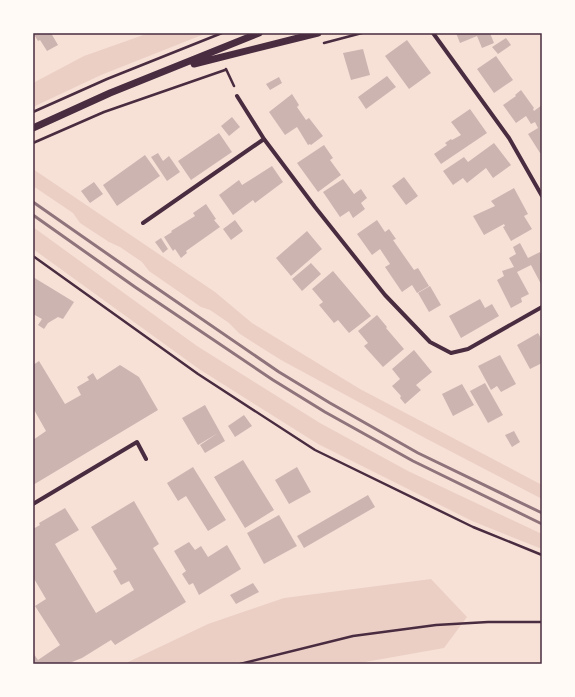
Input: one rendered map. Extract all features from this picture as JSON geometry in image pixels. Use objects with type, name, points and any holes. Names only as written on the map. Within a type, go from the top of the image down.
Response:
[{"type":"street","points":[[33,128],[110,93],[259,33]]},
{"type":"street","points":[[167,71],[318,33]]},
{"type":"street","points":[[433,33],[509,138],[542,196]]},
{"type":"street","points":[[237,96],[264,139],[352,256],[385,295],[430,342],[451,353],[468,349],[542,308]]},
{"type":"street","points":[[143,223],[264,139]]},
{"type":"street","points":[[33,504],[137,442],[146,459]]},
{"type":"path","points":[[317,45],[362,33]]},
{"type":"path","points":[[33,143],[104,112],[227,71]]},
{"type":"path","points":[[33,256],[198,374],[315,450],[473,527],[542,555]]},
{"type":"path","points":[[240,664],[353,636],[436,625],[488,622],[542,622]]},
{"type":"shaded area","points":[[149,33],[207,33],[101,75],[33,107],[33,83],[84,56]]},
{"type":"shaded area","points":[[33,169],[215,292],[252,323],[360,389],[542,485],[542,499],[281,360],[240,334],[229,323],[210,310],[201,307],[149,271],[142,262],[80,223],[73,213],[33,186]]},
{"type":"shaded area","points":[[33,227],[197,346],[320,423],[408,471],[542,534],[542,549],[472,521],[318,444],[199,369],[33,249]]},
{"type":"shaded area","points":[[431,579],[467,617],[444,648],[354,664],[124,664],[208,624],[284,598]]},
{"type":"building","points":[[33,33],[51,33],[58,45],[47,51],[40,40],[38,41]]},
{"type":"building","points":[[456,33],[490,33],[494,43],[482,48],[477,36],[460,43]]},
{"type":"building","points":[[506,38],[511,45],[498,54],[492,47]]},
{"type":"building","points":[[407,40],[431,73],[409,89],[385,56]]},
{"type":"building","points":[[363,49],[370,75],[351,80],[343,53]]},
{"type":"building","points":[[496,56],[513,80],[494,93],[477,69]]},
{"type":"building","points":[[387,76],[396,87],[366,109],[358,97]]},
{"type":"building","points":[[279,77],[282,83],[270,90],[266,84]]},
{"type":"building","points":[[521,90],[534,108],[534,111],[542,105],[542,152],[540,153],[528,134],[538,128],[535,122],[531,124],[526,116],[516,123],[503,105],[516,96],[515,95]]},
{"type":"building","points":[[292,94],[299,105],[297,107],[306,120],[309,118],[323,136],[311,145],[308,145],[297,127],[285,135],[269,112]]},
{"type":"building","points":[[470,109],[487,133],[441,164],[434,154],[447,145],[445,143],[461,135],[451,122]]},
{"type":"building","points":[[232,117],[240,127],[229,136],[221,126]]},
{"type":"building","points":[[219,133],[232,152],[191,180],[178,161]]},
{"type":"building","points":[[494,143],[511,165],[493,178],[486,168],[467,183],[463,178],[453,185],[443,171],[464,157],[468,162]]},
{"type":"building","points":[[324,145],[333,158],[330,160],[341,175],[318,192],[297,163]]},
{"type":"building","points":[[158,153],[163,161],[169,156],[180,172],[167,181],[151,157]]},
{"type":"building","points":[[145,155],[160,176],[117,206],[103,185]]},
{"type":"building","points":[[272,166],[283,182],[255,203],[253,200],[233,215],[219,195],[239,180],[242,185]]},
{"type":"building","points":[[404,177],[418,196],[406,205],[392,186]]},
{"type":"building","points":[[343,179],[354,194],[361,189],[367,198],[361,203],[365,209],[353,218],[349,211],[340,217],[323,192]]},
{"type":"building","points":[[94,182],[103,194],[90,203],[81,191]]},
{"type":"building","points":[[514,188],[528,214],[524,216],[532,229],[511,241],[503,227],[505,226],[504,224],[484,235],[473,216],[495,206],[491,201]]},
{"type":"building","points":[[206,204],[216,219],[214,220],[220,227],[186,251],[187,253],[181,258],[175,249],[173,251],[164,237],[195,216],[193,213]]},
{"type":"building","points":[[235,220],[243,231],[231,240],[223,229]]},
{"type":"building","points":[[377,220],[385,232],[389,229],[396,239],[393,240],[414,270],[418,268],[429,286],[417,293],[412,285],[402,292],[385,267],[390,264],[380,249],[372,255],[357,234]]},
{"type":"building","points":[[307,231],[322,249],[291,276],[276,258]]},
{"type":"building","points":[[161,238],[168,249],[163,253],[155,242]]},
{"type":"building","points":[[520,243],[528,258],[542,252],[542,286],[531,265],[517,272],[529,294],[521,298],[522,302],[511,308],[497,280],[504,276],[502,271],[514,267],[509,258],[516,254],[513,247]]},
{"type":"building","points":[[311,263],[321,274],[302,291],[292,279]]},
{"type":"building","points":[[333,271],[371,316],[349,333],[338,320],[334,323],[319,305],[323,302],[312,289]]},
{"type":"building","points":[[33,277],[74,302],[63,319],[58,317],[48,323],[44,329],[38,325],[42,319],[33,314]]},
{"type":"building","points":[[430,286],[441,305],[429,312],[418,293]]},
{"type":"building","points":[[480,299],[485,308],[492,304],[499,316],[461,338],[449,316]]},
{"type":"building","points":[[377,315],[404,349],[383,367],[364,346],[368,343],[358,331]]},
{"type":"building","points":[[538,333],[542,340],[542,363],[530,369],[517,345]]},
{"type":"building","points":[[414,350],[432,372],[416,385],[421,390],[405,404],[400,398],[401,396],[392,386],[400,379],[392,369]]},
{"type":"building","points":[[500,355],[516,384],[501,392],[497,386],[491,390],[478,366]]},
{"type":"building","points":[[39,361],[65,404],[81,395],[77,387],[89,380],[87,377],[93,373],[97,380],[120,365],[139,377],[158,410],[33,485],[33,440],[46,431],[33,408],[33,365]]},
{"type":"building","points":[[485,383],[503,415],[488,423],[470,391]]},
{"type":"building","points":[[462,384],[474,405],[453,416],[442,394]]},
{"type":"building","points":[[205,405],[225,441],[205,453],[200,445],[218,433],[198,445],[182,418]]},
{"type":"building","points":[[244,415],[252,426],[235,437],[228,426]]},
{"type":"building","points":[[514,431],[520,442],[512,447],[505,435]]},
{"type":"building","points":[[243,460],[274,510],[245,528],[214,477]]},
{"type":"building","points":[[193,467],[226,520],[208,531],[186,496],[178,501],[167,483]]},
{"type":"building","points":[[297,467],[311,492],[289,504],[275,480]]},
{"type":"building","points":[[368,495],[375,507],[304,548],[297,536]]},
{"type":"building","points":[[134,501],[159,544],[153,548],[186,602],[115,645],[111,640],[82,658],[67,664],[33,664],[33,653],[38,660],[60,645],[35,606],[46,599],[33,577],[33,529],[40,525],[39,523],[65,508],[79,530],[55,544],[96,613],[134,590],[129,581],[121,585],[113,571],[117,569],[91,527]]},
{"type":"building","points":[[279,515],[297,546],[264,564],[247,533]]},
{"type":"building","points":[[189,542],[195,550],[201,546],[208,557],[227,545],[241,569],[199,595],[193,583],[189,585],[182,574],[186,571],[174,551]]},
{"type":"building","points":[[253,583],[259,592],[236,604],[230,595]]},
{"type":"railway","points":[[33,202],[279,372],[418,453],[542,513]]},
{"type":"railway","points":[[33,215],[135,287],[273,380],[325,412],[413,461],[542,524]]}]
